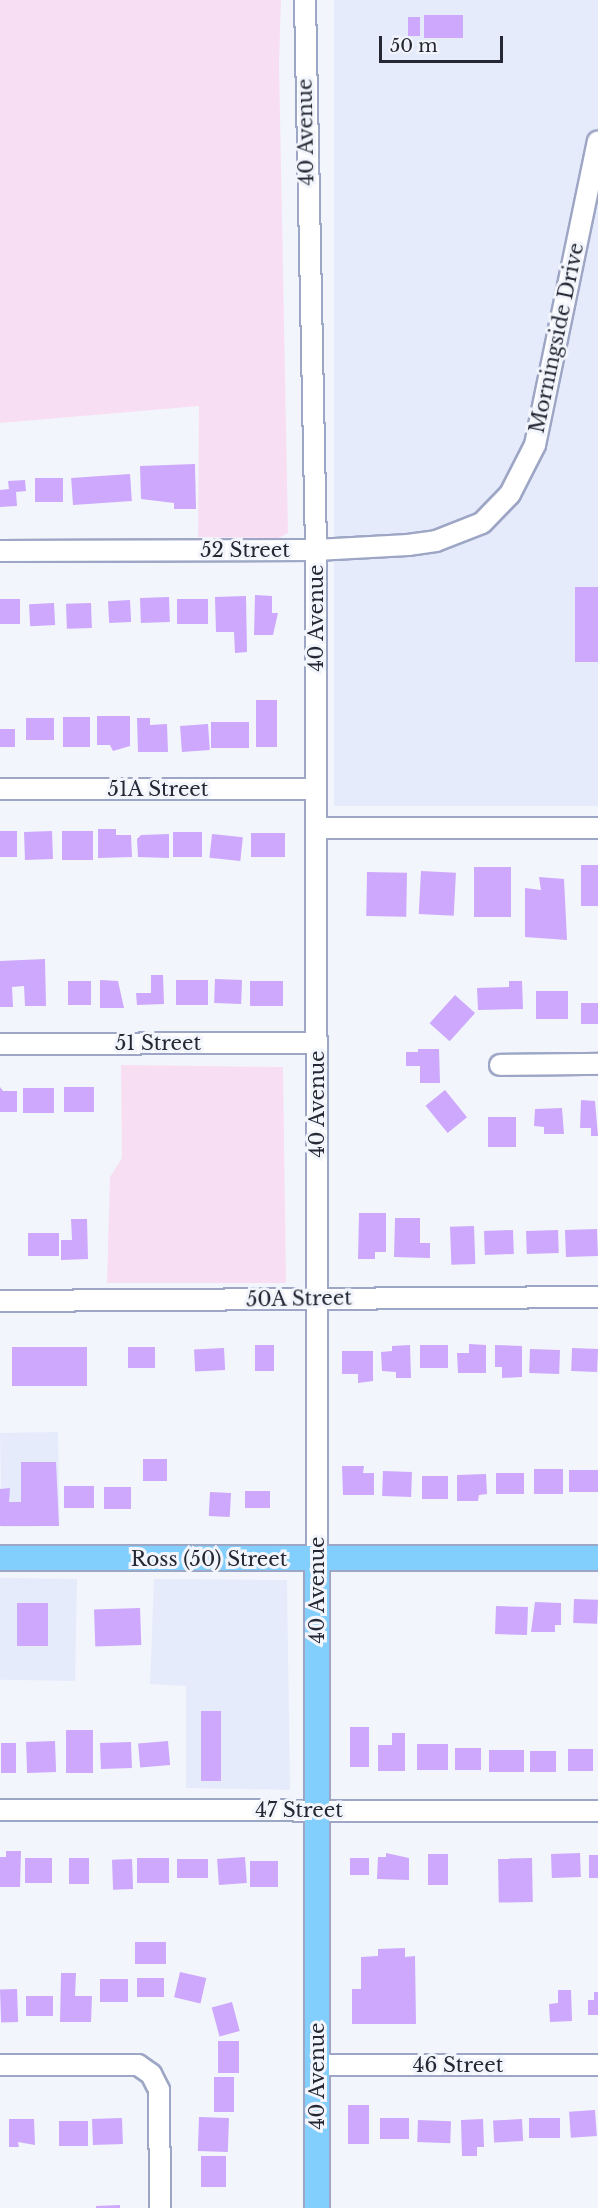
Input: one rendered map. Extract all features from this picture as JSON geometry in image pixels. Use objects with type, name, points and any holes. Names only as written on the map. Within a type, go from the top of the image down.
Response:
[{"type":"main road","name":"Ross (50) Street","points":[[0,1558],[317,1560],[598,1558]]},
{"type":"main road","name":"40 Avenue","points":[[317,1560],[317,2208]]},
{"type":"street","name":"40 Avenue","points":[[305,0],[316,550],[317,1560]]},
{"type":"street","name":"Morningside Drive","points":[[510,494],[527,467],[542,419],[592,194],[598,141]]},
{"type":"street","name":"52 Street","points":[[0,551],[316,550],[436,541],[482,523],[510,494]]},
{"type":"street","name":"51A Street","points":[[0,789],[316,789]]},
{"type":"street","points":[[316,828],[598,828]]},
{"type":"street","name":"51 Street","points":[[0,1044],[316,1043]]},
{"type":"street","points":[[500,1065],[598,1064]]},
{"type":"street","name":"50A Street","points":[[0,1301],[598,1297]]},
{"type":"street","name":"47 Street","points":[[0,1810],[598,1811]]},
{"type":"street","points":[[0,2065],[138,2066],[151,2074],[159,2090],[160,2208]]},
{"type":"street","name":"46 Street","points":[[318,2065],[598,2065]]},
{"type":"shaded area","points":[[0,0],[281,0],[279,63],[288,533],[279,538],[198,537],[199,406],[0,423]]},
{"type":"shaded area","points":[[334,0],[598,0],[598,806],[334,806]]},
{"type":"shaded area","points":[[121,1065],[283,1067],[286,1283],[107,1283],[110,1177],[122,1158]]},
{"type":"shaded area","points":[[58,1432],[60,1526],[2,1527],[0,1433]]},
{"type":"shaded area","points":[[0,1578],[77,1579],[75,1681],[0,1680]]},
{"type":"shaded area","points":[[154,1579],[287,1580],[290,1790],[186,1788],[186,1686],[150,1684]]},
{"type":"building","points":[[424,15],[463,15],[463,38],[424,38]]},
{"type":"building","points":[[408,17],[420,17],[420,36],[408,36]]},
{"type":"building","points":[[195,464],[196,509],[174,509],[174,503],[141,499],[140,466]]},
{"type":"building","points":[[130,474],[132,501],[73,505],[71,478]]},
{"type":"building","points":[[35,478],[63,478],[63,502],[35,502]]},
{"type":"building","points":[[25,480],[26,491],[16,492],[17,506],[0,507],[0,490],[9,489],[8,481]]},
{"type":"building","points":[[575,587],[598,587],[598,662],[575,662]]},
{"type":"building","points":[[255,595],[272,596],[272,613],[278,613],[273,635],[254,635]]},
{"type":"building","points":[[246,596],[247,652],[235,653],[234,632],[216,632],[215,597]]},
{"type":"building","points":[[169,597],[170,622],[141,623],[140,598]]},
{"type":"building","points":[[0,599],[20,599],[20,624],[0,624]]},
{"type":"building","points":[[177,599],[208,599],[208,624],[177,624]]},
{"type":"building","points":[[130,600],[131,622],[109,623],[108,601]]},
{"type":"building","points":[[54,603],[55,625],[30,626],[29,604]]},
{"type":"building","points":[[91,603],[92,628],[67,629],[66,604]]},
{"type":"building","points":[[256,700],[277,700],[277,747],[256,747]]},
{"type":"building","points":[[97,716],[130,716],[130,746],[113,751],[110,745],[97,745]]},
{"type":"building","points":[[63,717],[90,717],[90,747],[63,747]]},
{"type":"building","points":[[26,718],[54,718],[54,740],[26,740]]},
{"type":"building","points":[[137,718],[150,718],[150,725],[167,724],[168,752],[138,752]]},
{"type":"building","points":[[211,722],[249,722],[249,748],[211,748]]},
{"type":"building","points":[[208,724],[210,750],[182,752],[180,726]]},
{"type":"building","points":[[0,729],[15,729],[15,747],[0,747]]},
{"type":"building","points":[[98,829],[116,829],[116,835],[131,835],[132,857],[98,858]]},
{"type":"building","points":[[0,831],[17,831],[17,857],[0,857]]},
{"type":"building","points":[[52,831],[53,859],[25,860],[24,832]]},
{"type":"building","points":[[62,831],[93,831],[93,860],[62,860]]},
{"type":"building","points":[[173,832],[202,832],[202,857],[173,857]]},
{"type":"building","points":[[251,833],[285,833],[285,857],[251,857]]},
{"type":"building","points":[[169,834],[169,858],[138,857],[137,839],[141,835]]},
{"type":"building","points":[[212,834],[243,837],[240,861],[209,858]]},
{"type":"building","points":[[581,865],[598,865],[598,906],[581,906]]},
{"type":"building","points":[[474,867],[511,867],[511,917],[474,917]]},
{"type":"building","points":[[421,871],[456,873],[454,916],[419,914]]},
{"type":"building","points":[[367,872],[407,873],[406,917],[366,916]]},
{"type":"building","points":[[539,877],[564,879],[567,940],[525,937],[525,888],[541,890]]},
{"type":"building","points":[[45,959],[46,1006],[25,1006],[24,986],[12,987],[13,1007],[0,1007],[0,961]]},
{"type":"building","points":[[151,975],[163,975],[164,1004],[137,1005],[136,993],[151,993]]},
{"type":"building","points":[[215,979],[242,980],[241,1004],[214,1003]]},
{"type":"building","points":[[100,980],[118,981],[124,1008],[100,1008]]},
{"type":"building","points":[[176,980],[208,980],[208,1005],[176,1005]]},
{"type":"building","points":[[68,981],[91,981],[91,1005],[68,1005]]},
{"type":"building","points":[[250,981],[283,981],[283,1006],[250,1006]]},
{"type":"building","points":[[509,981],[522,981],[523,1009],[478,1010],[477,988],[509,987]]},
{"type":"building","points":[[536,991],[568,991],[568,1019],[536,1019]]},
{"type":"building","points":[[455,995],[475,1013],[450,1041],[430,1023]]},
{"type":"building","points":[[581,1003],[598,1003],[598,1024],[581,1024]]},
{"type":"building","points":[[418,1049],[439,1049],[440,1083],[420,1083],[420,1066],[406,1066],[406,1052],[418,1052]]},
{"type":"building","points":[[0,1087],[3,1091],[17,1091],[17,1112],[0,1112]]},
{"type":"building","points":[[64,1087],[94,1087],[94,1112],[64,1112]]},
{"type":"building","points":[[23,1088],[54,1088],[54,1113],[23,1113]]},
{"type":"building","points":[[445,1090],[467,1117],[448,1133],[426,1106]]},
{"type":"building","points":[[581,1100],[595,1101],[598,1136],[591,1136],[591,1128],[580,1128]]},
{"type":"building","points":[[562,1108],[564,1134],[544,1134],[544,1127],[534,1126],[535,1109]]},
{"type":"building","points":[[488,1117],[516,1117],[516,1147],[488,1147]]},
{"type":"building","points":[[359,1213],[386,1213],[386,1252],[375,1252],[375,1259],[358,1259]]},
{"type":"building","points":[[395,1218],[420,1218],[420,1243],[430,1243],[430,1258],[394,1257]]},
{"type":"building","points":[[71,1219],[87,1219],[88,1259],[61,1260],[61,1240],[72,1240]]},
{"type":"building","points":[[474,1226],[475,1264],[451,1265],[450,1227]]},
{"type":"building","points":[[597,1229],[598,1256],[566,1257],[565,1230]]},
{"type":"building","points":[[513,1230],[514,1254],[485,1255],[484,1231]]},
{"type":"building","points":[[558,1230],[559,1253],[527,1254],[526,1231]]},
{"type":"building","points":[[28,1233],[59,1233],[59,1256],[28,1256]]},
{"type":"building","points":[[469,1344],[486,1345],[486,1373],[458,1373],[457,1353],[469,1353]]},
{"type":"building","points":[[255,1345],[274,1345],[274,1371],[255,1371]]},
{"type":"building","points":[[410,1345],[411,1378],[396,1378],[396,1372],[382,1371],[381,1352],[392,1351],[392,1346]]},
{"type":"building","points":[[420,1345],[448,1345],[448,1368],[420,1368]]},
{"type":"building","points":[[495,1345],[522,1346],[522,1377],[502,1378],[502,1367],[495,1367]]},
{"type":"building","points":[[12,1347],[87,1347],[87,1386],[12,1386]]},
{"type":"building","points":[[128,1347],[155,1347],[155,1368],[128,1368]]},
{"type":"building","points":[[224,1348],[225,1370],[195,1372],[194,1350]]},
{"type":"building","points":[[572,1348],[598,1349],[597,1372],[571,1371]]},
{"type":"building","points":[[530,1349],[560,1350],[559,1374],[529,1373]]},
{"type":"building","points":[[342,1351],[373,1351],[373,1381],[358,1383],[358,1374],[342,1374]]},
{"type":"building","points":[[143,1459],[167,1459],[167,1481],[143,1481]]},
{"type":"building","points":[[21,1462],[56,1462],[59,1526],[0,1526],[0,1489],[10,1488],[9,1502],[21,1502]]},
{"type":"building","points":[[342,1466],[364,1466],[363,1473],[374,1473],[374,1495],[343,1495]]},
{"type":"building","points":[[534,1469],[563,1469],[563,1494],[534,1494]]},
{"type":"building","points":[[569,1470],[598,1470],[598,1492],[569,1492]]},
{"type":"building","points":[[383,1471],[412,1472],[411,1497],[382,1496]]},
{"type":"building","points":[[496,1473],[524,1473],[524,1494],[496,1494]]},
{"type":"building","points":[[486,1474],[487,1494],[479,1495],[478,1501],[457,1501],[457,1475]]},
{"type":"building","points":[[422,1476],[448,1476],[448,1499],[422,1499]]},
{"type":"building","points":[[64,1486],[94,1486],[94,1508],[64,1508]]},
{"type":"building","points":[[104,1487],[131,1487],[131,1509],[104,1509]]},
{"type":"building","points":[[245,1491],[270,1491],[270,1508],[245,1508]]},
{"type":"building","points":[[210,1492],[231,1493],[230,1517],[209,1516]]},
{"type":"building","points":[[574,1599],[598,1600],[597,1624],[573,1623]]},
{"type":"building","points":[[535,1602],[561,1603],[561,1625],[555,1625],[555,1632],[531,1632]]},
{"type":"building","points":[[17,1603],[48,1603],[48,1646],[17,1646]]},
{"type":"building","points":[[496,1606],[528,1607],[527,1635],[495,1634]]},
{"type":"building","points":[[140,1608],[141,1645],[95,1647],[94,1610]]},
{"type":"building","points":[[201,1711],[221,1711],[221,1781],[201,1781]]},
{"type":"building","points":[[350,1727],[369,1727],[369,1767],[350,1767]]},
{"type":"building","points":[[66,1730],[93,1730],[93,1773],[66,1773]]},
{"type":"building","points":[[392,1733],[405,1733],[405,1771],[378,1771],[378,1745],[392,1745]]},
{"type":"building","points":[[55,1741],[56,1772],[27,1773],[26,1742]]},
{"type":"building","points":[[168,1741],[170,1765],[140,1768],[138,1744]]},
{"type":"building","points":[[131,1742],[132,1768],[101,1769],[100,1743]]},
{"type":"building","points":[[1,1743],[16,1743],[16,1773],[1,1773]]},
{"type":"building","points":[[417,1744],[448,1744],[448,1770],[417,1770]]},
{"type":"building","points":[[455,1748],[481,1748],[481,1770],[455,1770]]},
{"type":"building","points":[[568,1749],[593,1749],[593,1771],[568,1771]]},
{"type":"building","points":[[489,1750],[524,1750],[524,1772],[489,1772]]},
{"type":"building","points":[[530,1751],[556,1751],[556,1772],[530,1772]]},
{"type":"building","points":[[6,1851],[21,1851],[20,1887],[0,1887],[0,1857],[6,1857]]},
{"type":"building","points":[[386,1853],[409,1858],[409,1880],[377,1879],[378,1857],[386,1857]]},
{"type":"building","points":[[580,1853],[581,1877],[552,1878],[551,1854]]},
{"type":"building","points":[[428,1854],[448,1854],[448,1885],[428,1885]]},
{"type":"building","points":[[589,1855],[598,1855],[598,1878],[589,1878]]},
{"type":"building","points":[[245,1857],[247,1883],[219,1885],[217,1859]]},
{"type":"building","points":[[25,1858],[52,1858],[52,1883],[25,1883]]},
{"type":"building","points":[[69,1858],[89,1858],[89,1884],[69,1884]]},
{"type":"building","points":[[137,1858],[169,1858],[169,1883],[137,1883]]},
{"type":"building","points":[[350,1858],[369,1858],[369,1875],[350,1875]]},
{"type":"building","points":[[532,1858],[533,1902],[499,1903],[498,1859]]},
{"type":"building","points":[[132,1859],[133,1889],[113,1890],[112,1860]]},
{"type":"building","points":[[177,1859],[208,1859],[208,1878],[177,1878]]},
{"type":"building","points":[[250,1861],[278,1861],[278,1887],[250,1887]]},
{"type":"building","points":[[135,1942],[166,1942],[166,1964],[135,1964]]},
{"type":"building","points":[[405,1948],[405,1957],[415,1956],[416,2024],[352,2024],[352,1989],[361,1989],[361,1957],[378,1956],[378,1949]]},
{"type":"building","points":[[180,1972],[206,1978],[200,2003],[174,1997]]},
{"type":"building","points":[[61,1973],[76,1973],[75,1996],[92,1996],[91,2022],[60,2022]]},
{"type":"building","points":[[137,1978],[164,1978],[164,1997],[137,1997]]},
{"type":"building","points":[[100,1979],[128,1979],[128,2002],[100,2002]]},
{"type":"building","points":[[17,1989],[18,2022],[1,2023],[0,1990]]},
{"type":"building","points":[[558,1990],[571,1990],[572,2021],[550,2022],[549,2004],[558,2003]]},
{"type":"building","points":[[594,1992],[598,1992],[598,2015],[588,2015],[588,2000],[594,2000]]},
{"type":"building","points":[[26,1996],[53,1996],[53,2016],[26,2016]]},
{"type":"building","points":[[232,2002],[240,2031],[219,2036],[212,2007]]},
{"type":"building","points":[[218,2041],[239,2041],[239,2073],[218,2073]]},
{"type":"building","points":[[214,2077],[234,2077],[234,2112],[214,2112]]},
{"type":"building","points":[[348,2105],[369,2105],[369,2144],[348,2144]]},
{"type":"building","points":[[595,2110],[597,2136],[571,2138],[569,2112]]},
{"type":"building","points":[[199,2117],[229,2118],[228,2152],[198,2151]]},
{"type":"building","points":[[122,2118],[123,2144],[93,2145],[92,2119]]},
{"type":"building","points":[[380,2118],[409,2118],[409,2139],[380,2139]]},
{"type":"building","points":[[529,2118],[560,2118],[560,2138],[529,2138]]},
{"type":"building","points":[[9,2119],[34,2119],[35,2145],[18,2142],[19,2147],[9,2147]]},
{"type":"building","points":[[483,2119],[484,2147],[477,2147],[477,2156],[462,2156],[461,2120]]},
{"type":"building","points":[[522,2119],[523,2141],[494,2142],[493,2121]]},
{"type":"building","points":[[418,2120],[451,2121],[450,2143],[417,2142]]},
{"type":"building","points":[[59,2121],[88,2121],[88,2146],[59,2146]]},
{"type":"building","points":[[201,2156],[226,2156],[226,2187],[201,2187]]},
{"type":"building","points":[[120,2205],[120,2208],[96,2208],[96,2206]]}]
